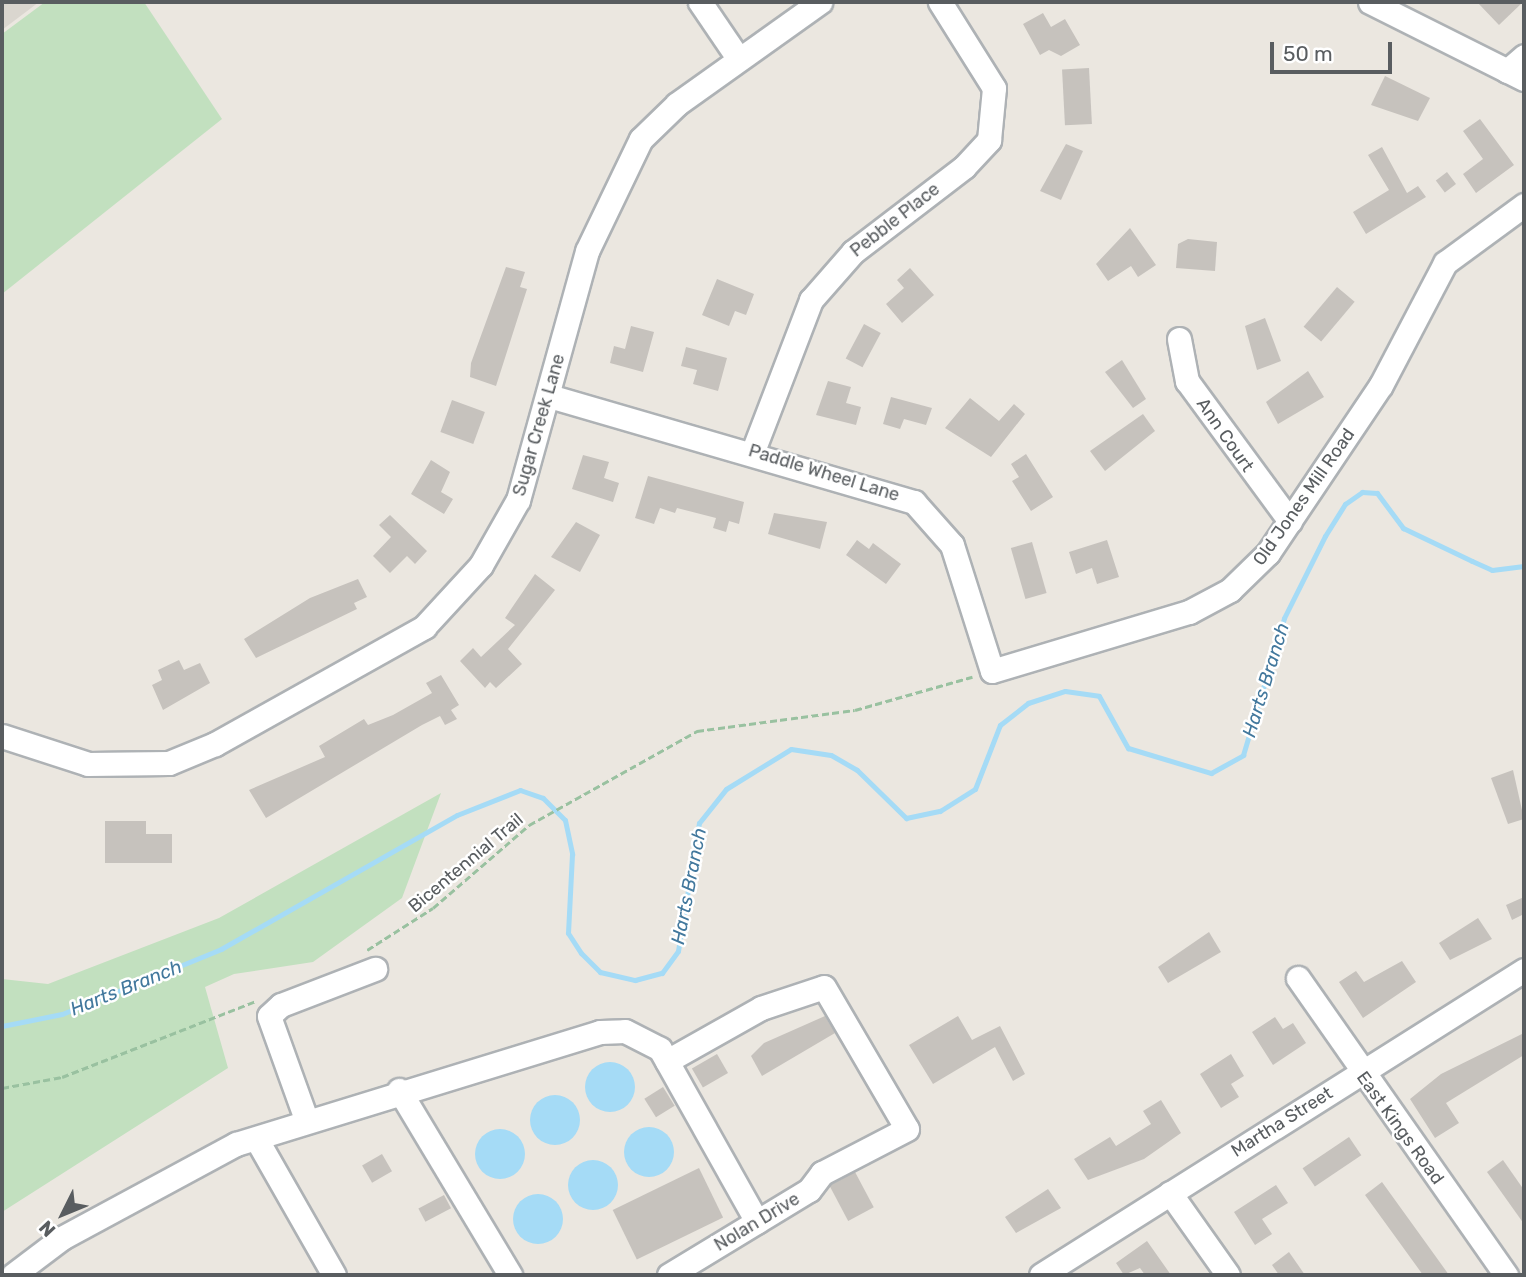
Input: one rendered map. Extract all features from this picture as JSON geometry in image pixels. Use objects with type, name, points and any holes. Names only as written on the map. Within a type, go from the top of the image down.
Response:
[{"type":"street","points":[[700,2],[738,58]]},
{"type":"street","name":"Sugar Creek Lane","points":[[2,736],[88,764],[169,763],[405,641],[463,587],[506,525],[549,396],[587,251],[627,164],[656,121],[738,58],[820,2]]},
{"type":"street","name":"Pebble Place","points":[[753,451],[787,347],[818,289],[853,251],[964,167],[989,140],[994,88],[940,2]]},
{"type":"street","points":[[1370,2],[1409,10],[1519,69]]},
{"type":"street","name":"Old Jones Mill Road","points":[[992,671],[1207,603],[1251,571],[1290,521],[1394,364],[1440,269],[1524,205]]},
{"type":"street","name":"Ann Court","points":[[1179,339],[1187,381],[1290,521]]},
{"type":"street","name":"Paddle Wheel Lane","points":[[549,396],[882,488],[929,513],[962,568],[992,671]]},
{"type":"street","points":[[306,1119],[269,1016],[281,1005],[374,969]]},
{"type":"street","name":"Martha Street","points":[[1041,1275],[1524,970]]},
{"type":"street","name":"East Kings Road","points":[[1298,978],[1360,1073],[1506,1275]]},
{"type":"street","name":"Nolan Drive","points":[[667,1061],[761,1008],[824,987],[907,1129],[822,1173],[809,1190],[669,1275]]},
{"type":"street","points":[[13,1275],[62,1238],[236,1144],[257,1140],[306,1119],[399,1090],[600,1032],[643,1038],[667,1061],[757,1222]]},
{"type":"street","points":[[399,1090],[510,1275]]},
{"type":"street","points":[[257,1140],[334,1275]]},
{"type":"street","points":[[1170,1193],[1228,1275]]},
{"type":"path","name":"Bicentennial Trail","points":[[354,955],[433,908],[529,825],[697,732],[855,710],[992,671]]},
{"type":"path","points":[[2,1088],[62,1077],[269,995]]},
{"type":"shaded area","points":[[2,2],[39,2],[2,30]]},
{"type":"green space","points":[[45,2],[144,2],[222,119],[2,294],[2,34]]},
{"type":"green space","points":[[441,793],[402,898],[313,962],[234,974],[205,987],[228,1068],[2,1212],[2,979],[48,984],[219,918]]},
{"type":"water","points":[[610,1062],[627,1070],[635,1087],[627,1104],[610,1112],[593,1104],[585,1087],[593,1070]]},
{"type":"water","points":[[555,1095],[572,1103],[580,1120],[572,1137],[555,1145],[538,1137],[530,1120],[538,1103]]},
{"type":"water","points":[[649,1127],[666,1135],[674,1152],[666,1169],[649,1177],[632,1169],[624,1152],[632,1135]]},
{"type":"water","points":[[500,1129],[517,1137],[525,1154],[517,1171],[500,1179],[483,1171],[475,1154],[483,1137]]},
{"type":"water","points":[[593,1160],[610,1168],[618,1185],[610,1202],[593,1210],[576,1202],[568,1185],[576,1168]]},
{"type":"water","points":[[538,1194],[555,1202],[563,1219],[555,1236],[538,1244],[521,1236],[513,1219],[521,1202]]},
{"type":"building","points":[[1477,2],[1523,2],[1499,25]]},
{"type":"building","points":[[1043,13],[1051,27],[1065,19],[1080,45],[1061,56],[1049,50],[1040,55],[1023,24]]},
{"type":"building","points":[[1089,68],[1092,124],[1065,125],[1062,69]]},
{"type":"building","points":[[1385,76],[1430,98],[1418,121],[1371,105]]},
{"type":"building","points":[[1480,119],[1514,165],[1476,193],[1463,174],[1483,159],[1463,131]]},
{"type":"building","points":[[1066,144],[1083,151],[1061,200],[1040,191]]},
{"type":"building","points":[[1382,147],[1407,193],[1418,186],[1426,197],[1366,234],[1353,212],[1389,190],[1368,155]]},
{"type":"building","points":[[1447,172],[1456,184],[1445,192],[1436,180]]},
{"type":"building","points":[[1130,228],[1156,265],[1138,277],[1131,266],[1108,281],[1096,264]]},
{"type":"building","points":[[1188,239],[1217,242],[1215,271],[1176,268],[1178,244]]},
{"type":"building","points":[[506,267],[525,272],[520,287],[527,289],[496,386],[470,377],[471,363]]},
{"type":"building","points":[[910,268],[934,295],[902,323],[886,304],[904,288],[897,280]]},
{"type":"building","points":[[717,279],[754,294],[746,315],[735,311],[729,326],[702,315]]},
{"type":"building","points":[[1337,287],[1355,302],[1321,342],[1304,327]]},
{"type":"building","points":[[1265,318],[1281,361],[1257,370],[1245,326]]},
{"type":"building","points":[[864,324],[881,333],[862,367],[846,358]]},
{"type":"building","points":[[631,326],[654,332],[643,372],[610,363],[614,346],[625,349]]},
{"type":"building","points":[[686,347],[727,358],[718,391],[693,384],[697,370],[681,366]]},
{"type":"building","points":[[1122,360],[1146,399],[1133,408],[1105,372]]},
{"type":"building","points":[[1308,371],[1324,397],[1278,424],[1266,402]]},
{"type":"building","points":[[828,381],[851,387],[846,403],[861,407],[856,425],[816,415]]},
{"type":"building","points":[[891,397],[932,408],[926,425],[904,419],[900,429],[883,424]]},
{"type":"building","points":[[970,398],[999,421],[1014,404],[1025,414],[991,457],[945,428]]},
{"type":"building","points":[[452,400],[485,412],[473,444],[440,432]]},
{"type":"building","points":[[1143,414],[1155,431],[1105,471],[1090,451]]},
{"type":"building","points":[[1026,454],[1053,497],[1031,511],[1012,481],[1019,477],[1011,464]]},
{"type":"building","points":[[583,455],[609,462],[604,478],[619,483],[613,502],[572,489]]},
{"type":"building","points":[[431,460],[450,472],[441,492],[453,499],[444,514],[411,494]]},
{"type":"building","points":[[648,476],[744,502],[739,524],[729,521],[726,532],[713,528],[716,518],[677,508],[675,513],[660,508],[654,524],[635,518]]},
{"type":"building","points":[[774,513],[827,522],[820,549],[768,534]]},
{"type":"building","points":[[390,515],[427,551],[415,564],[407,556],[390,573],[373,556],[391,537],[379,525]]},
{"type":"building","points":[[576,522],[600,535],[580,572],[551,557]]},
{"type":"building","points":[[857,540],[869,549],[873,543],[901,564],[886,584],[846,555]]},
{"type":"building","points":[[1107,540],[1119,577],[1097,584],[1092,568],[1076,574],[1069,552]]},
{"type":"building","points":[[1032,542],[1047,593],[1025,599],[1011,548]]},
{"type":"building","points":[[535,574],[555,590],[508,649],[522,664],[496,688],[490,682],[485,688],[460,661],[473,648],[481,657],[515,625],[505,618]]},
{"type":"building","points":[[358,579],[367,597],[354,603],[357,609],[256,658],[244,639],[310,598]]},
{"type":"building","points":[[179,660],[184,670],[200,663],[210,683],[163,710],[152,685],[162,680],[158,670]]},
{"type":"building","points":[[441,675],[459,705],[451,710],[457,719],[445,725],[440,716],[422,725],[266,818],[249,790],[325,757],[319,746],[364,719],[368,725],[393,715],[432,693],[426,683]]},
{"type":"building","points":[[1513,770],[1524,819],[1508,824],[1491,778]]},
{"type":"building","points":[[105,821],[146,821],[146,834],[172,834],[172,863],[105,863]]},
{"type":"building","points":[[1524,897],[1524,914],[1512,920],[1506,905]]},
{"type":"building","points":[[1478,918],[1492,939],[1450,960],[1439,943]]},
{"type":"building","points":[[1209,932],[1221,952],[1168,983],[1158,967]]},
{"type":"building","points":[[1402,961],[1416,982],[1363,1018],[1339,982],[1356,971],[1364,982]]},
{"type":"building","points":[[825,1016],[835,1033],[762,1076],[751,1056],[764,1043]]},
{"type":"building","points":[[958,1016],[972,1040],[1000,1026],[1025,1074],[1013,1081],[995,1047],[933,1084],[909,1045]]},
{"type":"building","points":[[1275,1017],[1283,1029],[1293,1023],[1306,1043],[1273,1065],[1252,1032]]},
{"type":"building","points":[[1524,1033],[1524,1055],[1446,1103],[1459,1123],[1435,1138],[1410,1099],[1441,1074]]},
{"type":"building","points":[[717,1054],[728,1073],[703,1088],[692,1068]]},
{"type":"building","points":[[1231,1054],[1244,1076],[1231,1084],[1239,1097],[1221,1108],[1200,1074]]},
{"type":"building","points":[[663,1087],[675,1106],[656,1117],[644,1099]]},
{"type":"building","points":[[1161,1100],[1181,1133],[1144,1159],[1088,1180],[1074,1159],[1110,1137],[1116,1146],[1151,1124],[1143,1111]]},
{"type":"building","points":[[1349,1137],[1361,1155],[1315,1187],[1303,1168]]},
{"type":"building","points":[[382,1154],[392,1171],[372,1183],[362,1166]]},
{"type":"building","points":[[1503,1160],[1524,1190],[1524,1224],[1487,1172]]},
{"type":"building","points":[[699,1168],[723,1217],[637,1260],[613,1210]]},
{"type":"building","points":[[855,1172],[874,1207],[848,1221],[829,1186]]},
{"type":"building","points":[[1382,1182],[1449,1275],[1423,1275],[1365,1195]]},
{"type":"building","points":[[1276,1185],[1288,1203],[1262,1219],[1272,1234],[1255,1245],[1234,1212]]},
{"type":"building","points":[[1048,1189],[1061,1208],[1016,1233],[1005,1217]]},
{"type":"building","points":[[444,1195],[451,1208],[425,1222],[418,1209]]},
{"type":"building","points":[[1147,1241],[1171,1275],[1145,1275],[1140,1268],[1124,1275],[1116,1263]]},
{"type":"building","points":[[1289,1252],[1305,1275],[1279,1275],[1272,1265]]},
{"type":"waterway","name":"Harts Branch","points":[[2,1026],[62,1014],[221,949],[457,815],[520,790],[543,798],[565,820],[572,854],[568,933],[581,953],[600,972],[635,980],[662,973],[678,951],[699,823],[726,789],[791,749],[831,755],[857,770],[906,818],[940,811],[975,789],[1000,725],[1028,703],[1065,691],[1099,696],[1128,748],[1211,773],[1243,755],[1284,618],[1325,536],[1345,504],[1362,492],[1377,493],[1403,528],[1472,561],[1492,570],[1524,566]]}]
